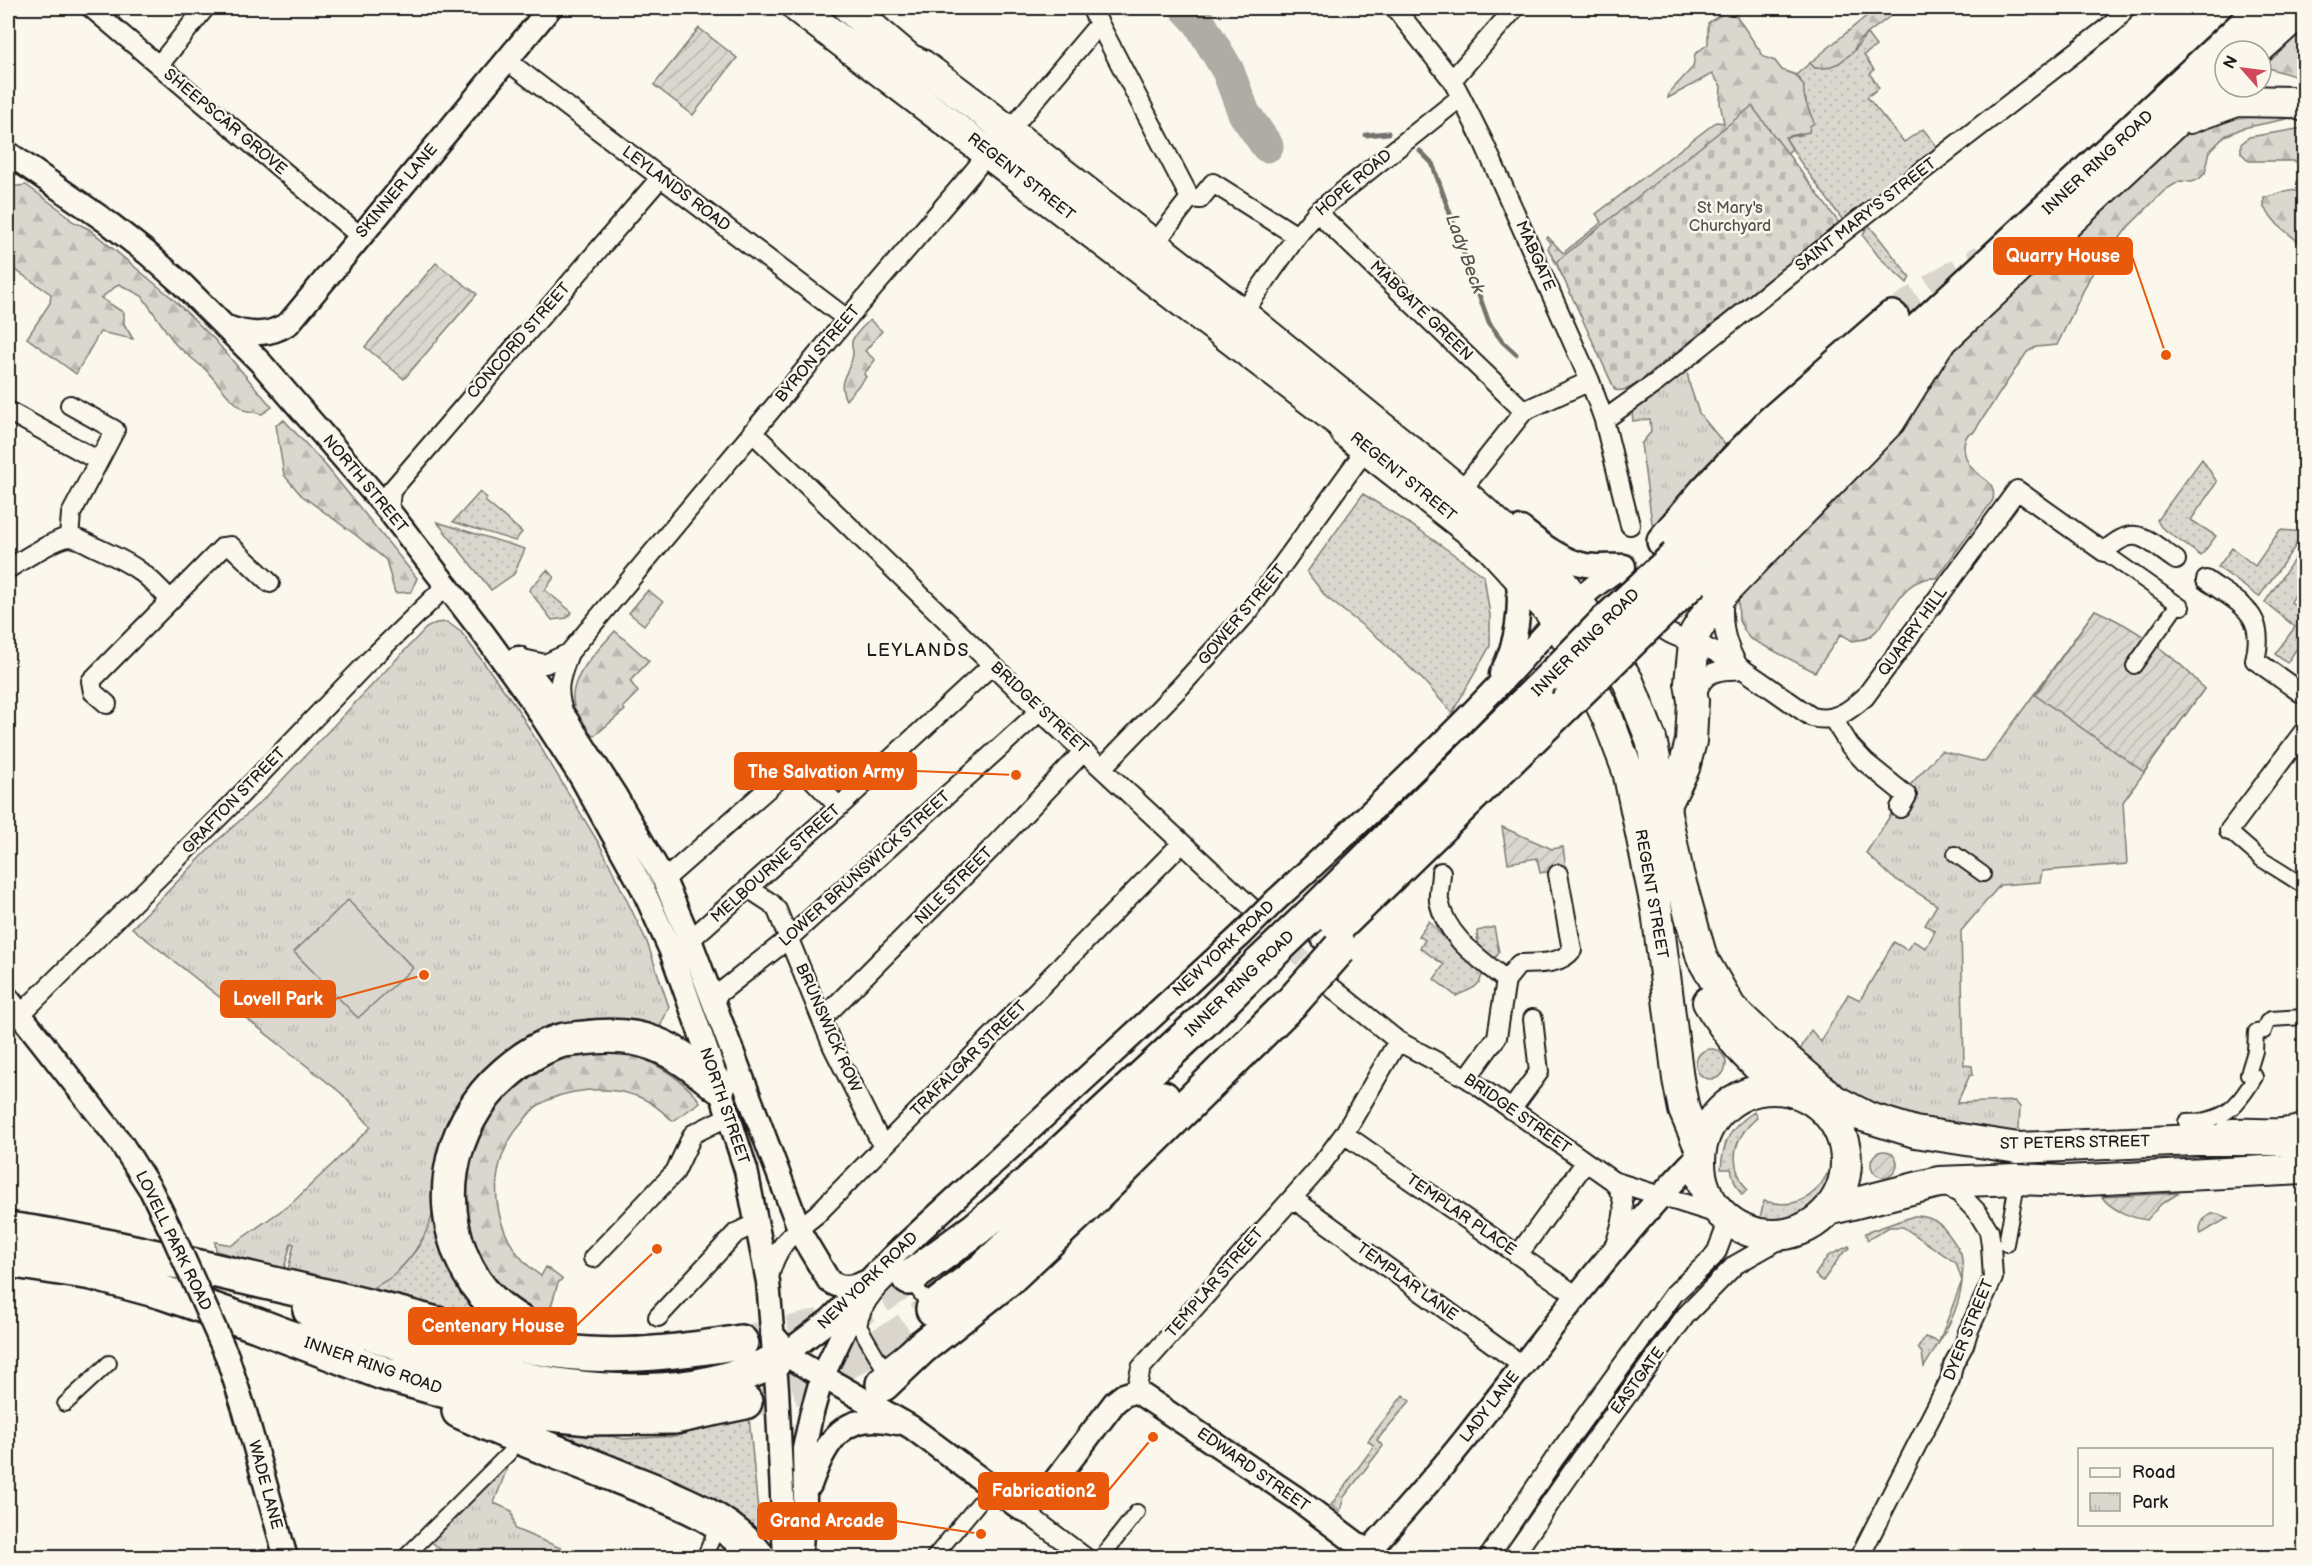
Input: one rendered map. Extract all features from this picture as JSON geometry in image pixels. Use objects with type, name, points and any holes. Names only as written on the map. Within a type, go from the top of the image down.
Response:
[{"type":"highway","name":"REGENT STREET","points":[[849,8],[909,59],[922,64],[1009,131],[1145,256],[1341,423],[1346,432],[1491,547],[1517,575],[1567,611],[1628,681],[1651,739],[1678,873],[1702,958],[1731,1008],[1778,1054],[1834,1100],[1867,1117]]},
{"type":"highway","name":"INNER RING ROAD","points":[[933,1309],[985,1268],[1326,934],[1556,673],[1607,621],[2264,8]]},
{"type":"highway","points":[[2269,39],[2304,8]]},
{"type":"highway","name":"REGENT STREET","points":[[811,13],[984,149],[1145,256],[1242,314],[1468,498],[1559,579],[1583,667],[1626,763],[1657,911],[1682,1100],[1701,1152]]},
{"type":"highway","name":"INNER RING ROAD","points":[[1326,934],[1380,887],[1564,706],[1677,557],[1938,344],[2213,90]]},
{"type":"highway","points":[[2175,123],[2237,101],[2293,102],[2304,106]]},
{"type":"highway","points":[[1677,557],[1705,493],[1773,422],[1892,318]]},
{"type":"highway","points":[[1665,807],[1684,768],[1691,741],[1693,701],[1690,683],[1695,633],[1705,615],[1724,592],[1890,421],[1938,344]]},
{"type":"highway","name":"REGENT STREET","points":[[1678,873],[1678,920],[1698,986],[1738,1047],[1776,1082],[1806,1097]]},
{"type":"highway","name":"INNER RING ROAD","points":[[909,1278],[1006,1204],[1201,1023],[1278,982]]},
{"type":"highway","points":[[869,1389],[1008,1279],[1077,1214],[1278,982]]},
{"type":"highway","points":[[589,1354],[530,1329],[504,1312],[475,1282],[458,1250],[449,1209],[452,1163],[465,1123],[489,1087],[525,1057],[561,1041],[599,1036],[639,1039],[655,1044],[684,1059],[719,1086]]},
{"type":"highway","points":[[1726,1218],[1711,1200],[1703,1180],[1701,1152],[1711,1124],[1723,1109],[1737,1098],[1755,1091],[1775,1089],[1806,1097]]},
{"type":"highway","name":"ST PETERS STREET","points":[[1806,1097],[1915,1132],[1974,1143],[2018,1148],[2195,1140],[2304,1140]]},
{"type":"highway","name":"EASTGATE","points":[[1726,1218],[1748,1230],[1769,1235],[1791,1233],[1814,1223],[1828,1210],[1840,1192],[1846,1171],[1846,1152],[1840,1132],[1830,1115],[1806,1097]]},
{"type":"highway","points":[[1828,1210],[1939,1182],[2067,1180],[2304,1169]]},
{"type":"highway","points":[[8,1229],[68,1238],[238,1276],[375,1308],[496,1340],[589,1354],[655,1354],[741,1342]]},
{"type":"highway","name":"INNER RING ROAD","points":[[8,1260],[92,1273],[162,1292],[383,1373],[484,1402],[541,1413],[589,1418],[674,1417],[745,1402]]},
{"type":"highway","points":[[238,1276],[293,1304],[390,1340],[482,1370],[569,1387],[615,1391],[697,1386],[753,1371],[778,1350]]},
{"type":"highway","points":[[383,1373],[460,1412],[651,1490],[722,1523],[746,1543],[783,1557]]},
{"type":"street","name":"SHEEPSCAR GROVE","points":[[90,8],[360,236]]},
{"type":"street","points":[[159,65],[205,8]]},
{"type":"street","name":"SKINNER LANE","points":[[224,326],[254,335],[279,330],[289,323],[550,8]]},
{"type":"street","points":[[1091,8],[1190,198]]},
{"type":"street","name":"MABGATE","points":[[1395,8],[1452,80],[1488,151],[1590,381],[1604,420],[1630,525]]},
{"type":"street","points":[[1452,80],[1515,8]]},
{"type":"street","name":"SAINT MARY'S STREET","points":[[1604,420],[1657,382],[1846,230],[2116,21],[2124,8]]},
{"type":"street","points":[[1009,131],[1099,24]]},
{"type":"street","points":[[909,59],[917,75],[972,118],[983,131],[984,149]]},
{"type":"street","name":"LEYLANDS ROAD","points":[[506,60],[847,319]]},
{"type":"street","name":"HOPE ROAD","points":[[1242,314],[1297,236],[1317,212],[1461,97]]},
{"type":"street","name":"BYRON STREET","points":[[566,719],[558,696],[560,678],[569,653],[752,432],[981,162],[984,149]]},
{"type":"street","name":"NORTH STREET","points":[[9,157],[110,224],[147,253],[224,326],[317,426],[389,511],[446,586],[566,719],[615,795],[664,880],[713,998],[800,1232],[829,1281],[845,1288],[856,1287],[867,1281]]},
{"type":"street","name":"CONCORD STREET","points":[[389,511],[391,491],[661,177]]},
{"type":"street","points":[[1190,198],[1200,199],[1214,183],[1297,236]]},
{"type":"street","points":[[1145,256],[1190,198]]},
{"type":"street","name":"MABGATE GREEN","points":[[1317,212],[1524,411]]},
{"type":"street","points":[[1590,381],[1524,411],[1468,483],[1466,490],[1468,498],[1500,513],[1542,545],[1571,560],[1587,565],[1649,567],[1677,557]]},
{"type":"street","points":[[69,537],[71,513],[114,430],[70,405]]},
{"type":"street","points":[[8,411],[97,460]]},
{"type":"street","name":"BRIDGE STREET","points":[[752,432],[1038,708],[1251,907]]},
{"type":"street","name":"GOWER STREET","points":[[1102,768],[1249,611],[1366,449]]},
{"type":"street","name":"QUARRY HILL","points":[[1833,719],[1849,711],[1865,697],[2017,490],[2104,552]]},
{"type":"street","points":[[2134,666],[2180,605],[2104,552],[2118,539],[2140,536],[2176,560]]},
{"type":"street","points":[[8,569],[69,537],[88,543],[133,565],[153,581],[170,600]]},
{"type":"street","points":[[108,704],[93,692],[91,681],[224,547],[231,546],[270,583]]},
{"type":"street","points":[[1623,566],[1648,617],[1674,637],[1694,642],[1716,653],[1812,717],[1822,720],[1833,719],[1850,746],[1865,762],[1907,796],[1900,808]]},
{"type":"street","name":"NEW YORK ROAD","points":[[778,1350],[831,1319],[867,1281],[1349,833],[1491,694],[1567,611],[1606,576],[1623,566]]},
{"type":"street","points":[[1491,694],[1509,659],[1515,633],[1520,593],[1517,575]]},
{"type":"street","points":[[2206,580],[2251,614],[2259,634],[2254,660],[2304,695]]},
{"type":"street","name":"GRAFTON STREET","points":[[14,1006],[229,807],[370,660],[446,586]]},
{"type":"street","points":[[1724,592],[1722,621],[1724,635],[1740,669]]},
{"type":"street","name":"BYRON STREET","points":[[509,657],[545,664],[569,653]]},
{"type":"street","name":"NORTH STREET","points":[[509,657],[528,695],[581,777],[642,887],[671,951],[746,1170],[758,1223],[778,1350],[783,1557]]},
{"type":"street","name":"MELBOURNE STREET","points":[[690,940],[839,807],[992,664]]},
{"type":"street","points":[[1693,701],[1700,683],[1709,675],[1719,671],[1740,669]]},
{"type":"street","name":"LOWER BRUNSWICK STREET","points":[[713,998],[788,939],[1038,708]]},
{"type":"street","points":[[2304,731],[2229,831],[2261,859],[2304,886]]},
{"type":"street","name":"NILE STREET","points":[[822,1019],[989,851],[1084,751]]},
{"type":"street","points":[[642,887],[650,877],[664,880],[797,763],[839,807]]},
{"type":"street","name":"TRAFALGAR STREET","points":[[768,1282],[777,1252],[786,1238],[800,1232],[882,1145],[1182,843]]},
{"type":"street","points":[[1955,854],[1983,874]]},
{"type":"street","points":[[1441,872],[1439,900],[1446,920],[1460,942],[1506,980]]},
{"type":"street","points":[[1467,1078],[1497,1037],[1506,980],[1519,964],[1547,963],[1567,957],[1572,950],[1558,874]]},
{"type":"street","name":"BRUNSWICK ROW","points":[[748,888],[771,903],[777,910],[822,1019],[882,1145]]},
{"type":"street","name":"BRIDGE STREET","points":[[1325,982],[1398,1041],[1467,1078],[1613,1181],[1726,1218]]},
{"type":"street","name":"LOVELL PARK ROAD","points":[[14,1006],[122,1143],[151,1190],[227,1356],[245,1412]]},
{"type":"street","points":[[2304,1017],[2271,1019],[2267,1022],[2264,1031],[2256,1032],[2255,1051],[2248,1074],[2255,1077],[2235,1107],[2206,1122],[2186,1122],[2191,1128],[2202,1131],[2237,1125],[2295,1125],[2304,1121]]},
{"type":"street","points":[[1511,1110],[1539,1072],[1533,1019]]},
{"type":"street","name":"TEMPLAR STREET","points":[[1136,1392],[1141,1368],[1318,1169],[1344,1134],[1398,1041]]},
{"type":"street","points":[[593,1258],[675,1172],[693,1134],[729,1116]]},
{"type":"street","name":"TEMPLAR PLACE","points":[[1344,1134],[1577,1296]]},
{"type":"street","name":"LADY LANE","points":[[1366,1555],[1467,1437],[1577,1296],[1701,1152]]},
{"type":"street","points":[[1518,1255],[1585,1163]]},
{"type":"street","name":"LADY LANE","points":[[1612,1254],[1625,1203],[1622,1192],[1613,1181]]},
{"type":"street","name":"DYER STREET","points":[[1866,1555],[1926,1424],[1950,1380],[1953,1365],[1993,1278],[1989,1231],[1978,1213],[1959,1194],[1939,1182]]},
{"type":"street","points":[[2006,1244],[2016,1189]]},
{"type":"street","name":"TEMPLAR LANE","points":[[1292,1198],[1522,1365]]},
{"type":"street","name":"EASTGATE","points":[[1488,1557],[1553,1461],[1667,1302],[1685,1282],[1713,1258],[1726,1218]]},
{"type":"street","points":[[658,1317],[736,1233],[758,1223]]},
{"type":"street","name":"EASTGATE","points":[[1512,1557],[1686,1315],[1735,1265],[1791,1233]]},
{"type":"street","points":[[901,1268],[933,1309],[942,1321],[882,1367],[859,1326],[860,1317],[885,1282],[901,1268]]},
{"type":"street","points":[[805,1501],[804,1449],[822,1377],[867,1281]]},
{"type":"street","points":[[778,1350],[822,1377],[869,1389],[911,1427],[1086,1557]]},
{"type":"street","points":[[64,1404],[109,1363]]},
{"type":"street","points":[[869,1389],[911,1427]]},
{"type":"street","points":[[1021,1509],[1041,1499],[1115,1402],[1124,1395],[1136,1392]]},
{"type":"street","name":"EDWARD STREET","points":[[1136,1392],[1296,1498],[1366,1555]]},
{"type":"street","name":"WADE LANE","points":[[245,1412],[286,1557]]},
{"type":"street","points":[[783,1557],[826,1446],[843,1430],[866,1420],[878,1419],[911,1427]]},
{"type":"street","points":[[404,1557],[508,1453]]},
{"type":"street","points":[[933,1557],[992,1487]]},
{"type":"street","points":[[1101,1557],[1137,1512]]},
{"type":"street","points":[[704,1557],[713,1537]]},
{"type":"green space","points":[[1731,8],[1764,57],[1775,61],[1782,70],[1796,75],[1804,86],[1805,100],[1814,123],[1810,126],[1809,132],[1785,137],[1792,149],[1583,316],[1548,248],[1551,244],[1546,238],[1548,237],[1563,253],[1602,222],[1596,214],[1716,122],[1724,123],[1720,103],[1721,86],[1712,74],[1668,98],[1669,93],[1693,67],[1695,54],[1708,44],[1708,23]]},
{"type":"green space","points":[[1876,8],[1892,8],[1893,14],[1858,41],[1853,52],[1839,63],[1826,68],[1815,68],[1810,63]]},
{"type":"green space","points":[[2304,19],[2304,79],[2273,69],[2273,51]]},
{"type":"green space","points":[[699,28],[737,58],[693,115],[654,85]]},
{"type":"green space","points":[[1867,34],[1876,46],[1864,55],[1874,70],[1870,74],[1879,88],[1867,97],[1904,142],[1923,129],[1940,150],[1844,222],[1785,137],[1801,135],[1806,100],[1800,78],[1796,75],[1810,63],[1815,68],[1820,68],[1844,59],[1854,51]]},
{"type":"green space","name":"St Mary's Churchyard","points":[[1752,106],[1840,224],[1639,382],[1625,390],[1615,390],[1556,262]]},
{"type":"green space","points":[[2218,111],[2296,117],[2243,128],[2225,136],[2210,151],[2205,173],[2199,179],[2192,182],[2180,181],[2165,190],[2129,226],[2090,277],[2057,345],[2036,347],[2027,352],[1973,433],[1968,434],[1964,444],[1965,455],[1973,469],[1992,486],[1993,500],[1937,578],[1923,579],[1912,585],[1896,602],[1876,631],[1867,638],[1852,641],[1841,634],[1815,672],[1749,638],[1739,621],[1738,593],[1924,378],[2170,130]]},
{"type":"green space","points":[[2304,128],[2304,164],[2293,161],[2249,161],[2241,153],[2241,144],[2249,137]]},
{"type":"green space","points":[[26,185],[72,221],[89,229],[171,297],[214,339],[272,407],[262,414],[244,410],[229,397],[206,370],[176,345],[142,296],[119,284],[101,298],[124,313],[124,324],[133,339],[100,332],[76,374],[27,338],[50,303],[51,294],[8,265],[8,191],[10,187]]},
{"type":"green space","points":[[2289,190],[2304,192],[2304,236],[2300,243],[2278,225],[2264,208],[2264,198]]},
{"type":"green space","points":[[1868,224],[1910,277],[1907,283],[1879,257],[1863,236]]},
{"type":"green space","points":[[436,263],[477,294],[404,379],[365,347]]},
{"type":"green space","points":[[870,320],[882,331],[865,351],[875,360],[864,374],[866,377],[846,400],[842,386],[852,360],[852,341]]},
{"type":"green space","points":[[1686,367],[1699,413],[1727,447],[1653,530],[1641,444],[1651,432],[1650,419],[1633,421],[1632,412]]},
{"type":"green space","points":[[284,420],[326,466],[417,578],[411,592],[395,593],[386,560],[301,495],[284,475],[276,425]]},
{"type":"green space","points":[[2202,459],[2217,482],[2191,520],[2216,536],[2201,556],[2161,527],[2157,520]]},
{"type":"green space","points":[[480,492],[487,498],[485,501],[522,532],[515,541],[453,522]]},
{"type":"green space","points":[[1363,494],[1421,531],[1484,576],[1490,616],[1490,646],[1452,713],[1423,680],[1381,640],[1326,597],[1307,572]]},
{"type":"green space","points":[[437,522],[525,549],[514,574],[491,590]]},
{"type":"green space","points":[[2280,530],[2304,532],[2304,534],[2259,597],[2218,567],[2232,548],[2255,566]]},
{"type":"green space","points":[[2304,545],[2304,579],[2291,602],[2304,614],[2304,638],[2287,663],[2275,654],[2295,627],[2265,602]]},
{"type":"green space","points":[[547,570],[554,577],[545,590],[572,612],[567,618],[552,620],[529,590]]},
{"type":"green space","points":[[648,590],[663,602],[644,625],[629,613]]},
{"type":"green space","points":[[2095,610],[2204,689],[2123,802],[2127,864],[2042,871],[2040,882],[2000,885],[1961,931],[1964,1065],[1972,1066],[1973,1075],[1970,1075],[1957,1103],[2015,1101],[2020,1107],[2018,1148],[1915,1132],[1792,1065],[1811,1030],[1821,1042],[1848,994],[1860,1000],[1894,942],[1907,950],[1913,941],[1926,948],[1935,931],[1925,925],[1937,905],[1892,877],[1866,853],[1911,784],[1941,751],[1985,762]]},
{"type":"green space","points":[[2095,610],[2124,624],[2154,644],[2182,666],[2204,689],[2144,772],[2035,695]]},
{"type":"green space","points":[[447,622],[461,632],[515,705],[601,847],[647,942],[669,1007],[658,1031],[608,1021],[583,1020],[531,1038],[496,1060],[481,1074],[456,1107],[443,1135],[437,1164],[434,1205],[425,1234],[408,1260],[394,1275],[367,1291],[288,1270],[294,1244],[291,1243],[284,1269],[216,1251],[215,1242],[232,1245],[292,1203],[371,1127],[341,1093],[132,928],[217,841],[266,797],[426,628],[436,623]]},
{"type":"green space","points":[[615,631],[649,661],[630,681],[638,692],[623,707],[625,710],[594,736],[581,721],[574,708],[573,694],[576,681],[583,669]]},
{"type":"green space","points":[[1502,827],[1552,849],[1563,847],[1566,869],[1540,873],[1537,858],[1508,863]]},
{"type":"green space","points":[[348,900],[413,968],[358,1018],[294,952]]},
{"type":"green space","points":[[1429,921],[1457,952],[1482,973],[1476,986],[1456,996],[1434,979],[1444,965],[1420,948],[1425,940],[1419,936]]},
{"type":"green space","points":[[1494,927],[1499,952],[1496,957],[1490,957],[1478,948],[1477,931]]},
{"type":"green space","points":[[593,1046],[623,1047],[650,1055],[648,1061],[677,1078],[700,1102],[673,1121],[648,1102],[627,1093],[600,1090],[573,1092],[548,1100],[535,1108],[509,1141],[501,1161],[497,1182],[497,1204],[502,1225],[511,1244],[524,1262],[541,1276],[546,1267],[562,1279],[558,1283],[546,1323],[559,1326],[558,1330],[529,1322],[506,1309],[496,1300],[479,1277],[463,1239],[458,1214],[461,1164],[480,1118],[495,1097],[514,1078],[541,1061],[561,1053]]},
{"type":"green space","points":[[1711,1049],[1722,1053],[1726,1064],[1722,1075],[1711,1079],[1700,1075],[1696,1064],[1700,1053]]},
{"type":"green space","points":[[1754,1112],[1757,1118],[1742,1134],[1736,1152],[1737,1170],[1747,1190],[1742,1195],[1731,1169],[1721,1169],[1722,1159],[1729,1136]]},
{"type":"green space","points":[[1884,1151],[1893,1155],[1897,1164],[1893,1173],[1884,1177],[1875,1173],[1871,1164],[1875,1155]]},
{"type":"green space","points":[[1827,1174],[1833,1178],[1828,1189],[1814,1206],[1805,1212],[1784,1219],[1760,1218],[1764,1201],[1784,1204],[1801,1200],[1816,1190]]},
{"type":"green space","points":[[2179,1193],[2161,1204],[2147,1220],[2122,1213],[2102,1197]]},
{"type":"green space","points":[[434,1208],[438,1229],[484,1313],[477,1320],[367,1291],[394,1275],[420,1245]]},
{"type":"green space","points":[[2211,1214],[2228,1218],[2201,1234],[2202,1222]]},
{"type":"green space","points":[[1914,1216],[1929,1218],[1945,1230],[1961,1253],[1963,1269],[1962,1284],[1959,1299],[1954,1313],[1941,1340],[1924,1367],[1922,1353],[1918,1348],[1925,1337],[1939,1342],[1962,1281],[1956,1263],[1903,1227],[1889,1227],[1868,1240],[1865,1233]]},
{"type":"green space","points":[[1849,1246],[1850,1248],[1841,1255],[1823,1281],[1815,1275],[1828,1256]]},
{"type":"green space","points":[[1403,1395],[1410,1401],[1377,1440],[1383,1446],[1344,1497],[1340,1512],[1331,1505],[1374,1446],[1368,1441]]},
{"type":"green space","points":[[749,1417],[760,1531],[756,1532],[535,1426],[572,1428],[624,1439],[677,1436]]},
{"type":"green space","points":[[509,1453],[507,1468],[494,1503],[512,1511],[515,1529],[582,1557],[449,1557],[425,1536]]},
{"type":"waterway","name":"Lady Beck","points":[[1186,8],[1199,22],[1228,71],[1244,113],[1267,146]]},
{"type":"waterway","name":"Lady Beck","points":[[1366,135],[1388,133]]},
{"type":"waterway","name":"Lady Beck","points":[[1420,151],[1432,163],[1489,323],[1503,342],[1516,354]]},
{"type":"tunnel","points":[[1892,318],[1936,288],[1984,260]]},
{"type":"tunnel","points":[[1252,908],[1321,978]]},
{"type":"tunnel","points":[[741,1342],[807,1329],[839,1319],[870,1304],[909,1278]]},
{"type":"tunnel","points":[[745,1402],[807,1385],[899,1334],[933,1309]]},
{"type":"place","name":"Quarry House","points":[[2166,355]]},
{"type":"place","name":"The Salvation Army","points":[[1016,775]]},
{"type":"place","name":"Lovell Park","points":[[424,975]]},
{"type":"place","name":"Centenary House","points":[[657,1249]]},
{"type":"place","name":"Fabrication2","points":[[1153,1437]]},
{"type":"place","name":"Grand Arcade","points":[[981,1534]]},
{"type":"district","name":"LEYLANDS","points":[[918,650]]}]
